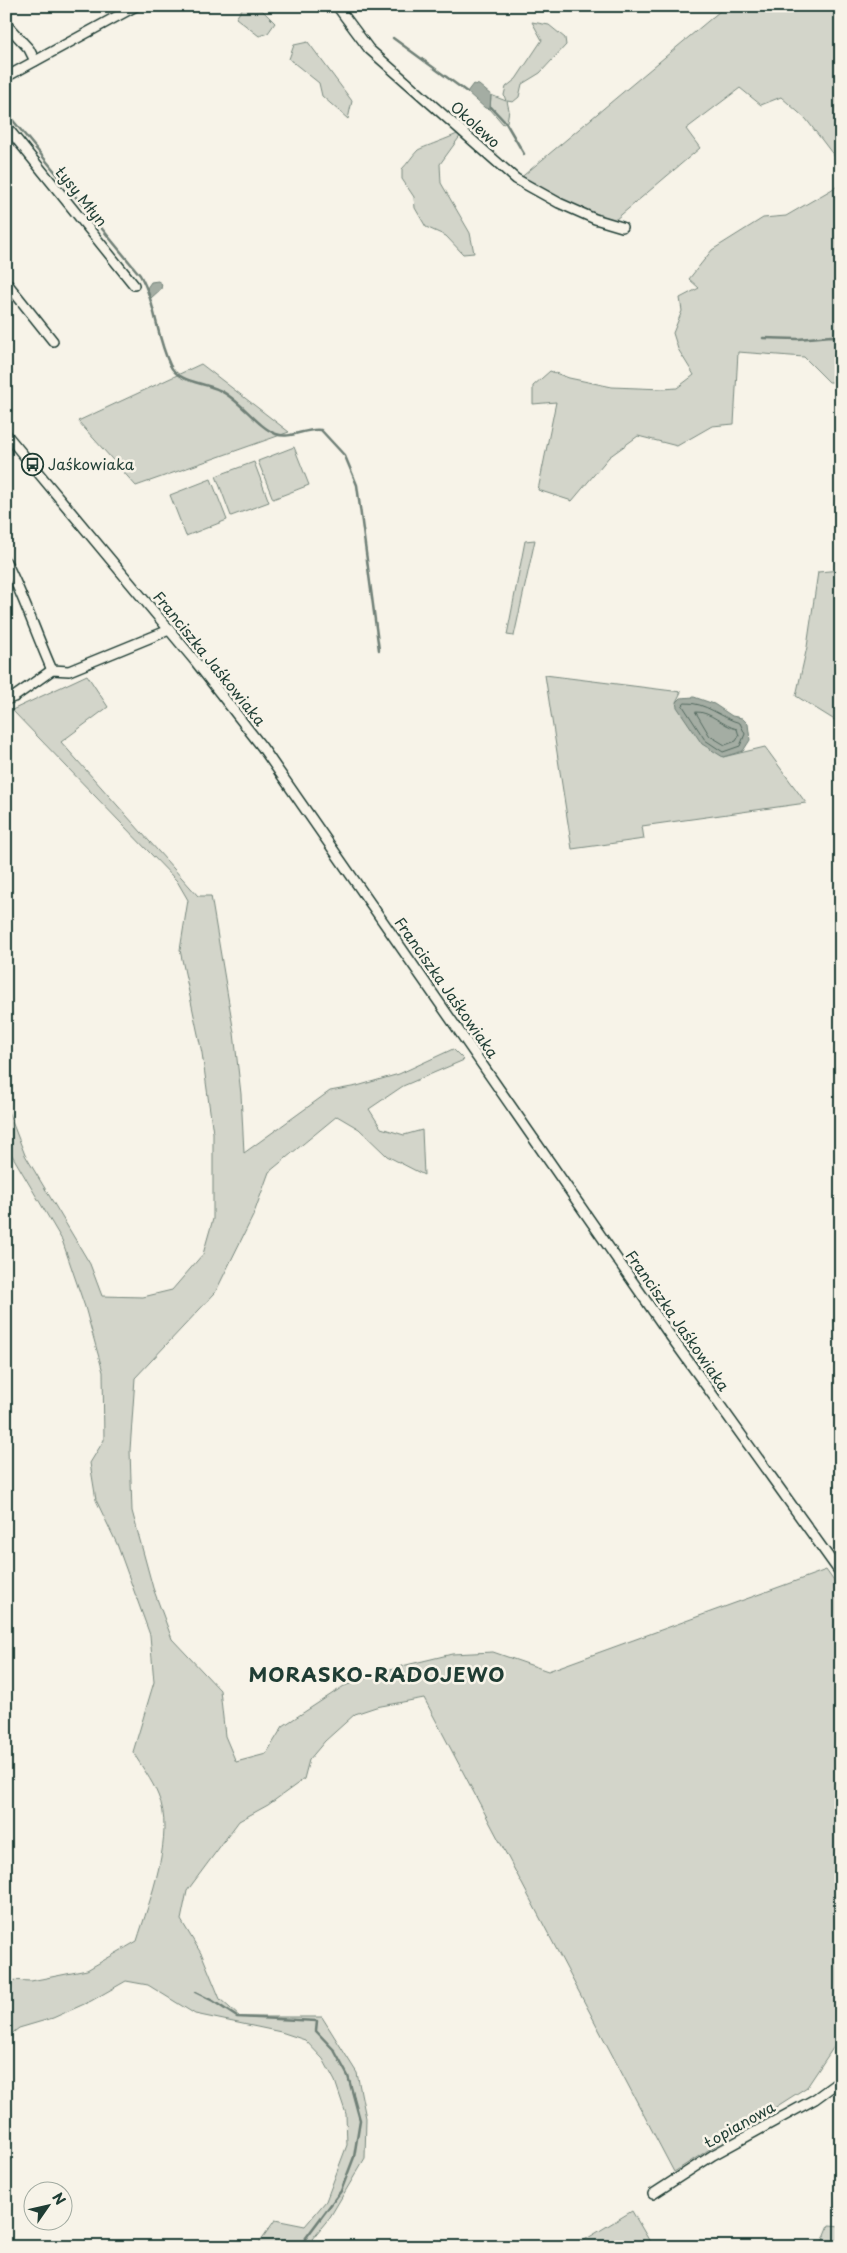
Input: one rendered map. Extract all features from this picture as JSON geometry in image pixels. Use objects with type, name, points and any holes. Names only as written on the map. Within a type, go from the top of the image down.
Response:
[{"type":"street","points":[[6,77],[136,6]]},
{"type":"street","name":"Okolewo","points":[[337,6],[369,49],[516,179],[559,202],[595,218],[622,227]]},
{"type":"street","points":[[6,24],[29,49],[35,61]]},
{"type":"street","name":"Łysy Młyn","points":[[6,126],[134,285]]},
{"type":"street","points":[[6,282],[53,341]]},
{"type":"street","name":"Franciszka Jaśkowiaka","points":[[6,434],[169,630],[239,717],[290,786],[642,1297],[841,1574]]},
{"type":"street","points":[[6,562],[21,590],[28,613],[52,670]]},
{"type":"street","points":[[6,700],[52,670],[68,671],[169,630]]},
{"type":"street","name":"Łopianowa","points":[[653,2194],[713,2155],[815,2099],[841,2080]]},
{"type":"shaded area","points":[[244,6],[262,10],[275,23],[268,33],[259,36],[236,18]]},
{"type":"shaded area","points":[[726,6],[841,6],[841,165],[806,119],[781,97],[761,105],[740,88],[686,129],[700,148],[615,220],[566,203],[518,180]]},
{"type":"shaded area","points":[[532,22],[549,25],[565,38],[566,45],[540,73],[522,84],[519,97],[513,102],[507,101],[509,110],[507,122],[503,124],[490,109],[491,95],[506,101],[504,95],[506,87],[516,79],[542,40]]},
{"type":"shaded area","points":[[308,42],[352,101],[348,119],[322,96],[319,83],[289,59],[294,45]]},
{"type":"shaded area","points":[[459,133],[461,135],[440,164],[441,183],[470,233],[474,253],[463,254],[446,236],[426,227],[415,208],[414,197],[402,179],[402,169],[418,150]]},
{"type":"shaded area","points":[[841,184],[841,382],[829,382],[804,357],[738,352],[734,424],[712,426],[677,446],[638,436],[609,457],[572,501],[538,490],[556,402],[533,404],[533,386],[550,371],[569,378],[612,387],[677,388],[694,375],[678,349],[673,333],[682,311],[680,298],[699,288],[689,279],[712,250],[763,218],[786,216]]},
{"type":"shaded area","points":[[201,364],[289,432],[136,486],[78,421]]},
{"type":"shaded area","points":[[294,447],[309,485],[273,499],[258,461]]},
{"type":"shaded area","points":[[254,462],[269,502],[231,516],[216,476]]},
{"type":"shaded area","points":[[211,479],[227,520],[186,536],[170,495]]},
{"type":"shaded area","points":[[535,540],[514,636],[507,635],[525,541]]},
{"type":"shaded area","points":[[841,570],[841,724],[796,696],[807,647],[818,572]]},
{"type":"shaded area","points":[[87,675],[108,707],[61,742],[198,896],[211,896],[234,1033],[241,1094],[244,1153],[330,1091],[357,1086],[399,1074],[453,1049],[464,1060],[403,1086],[369,1109],[381,1128],[404,1135],[422,1130],[424,1175],[387,1156],[359,1129],[337,1116],[269,1172],[253,1216],[215,1293],[135,1378],[130,1450],[132,1511],[153,1588],[172,1639],[220,1690],[225,1736],[236,1762],[266,1754],[283,1726],[344,1686],[402,1666],[452,1654],[493,1652],[548,1671],[826,1570],[841,1591],[841,2036],[807,2087],[674,2172],[424,1698],[376,1707],[355,1714],[325,1741],[309,1760],[304,1779],[268,1805],[239,1821],[187,1891],[181,1920],[202,1955],[220,1999],[240,2017],[322,2017],[357,2073],[366,2118],[365,2158],[330,2217],[312,2239],[318,2247],[256,2247],[275,2220],[305,2226],[326,2201],[347,2145],[346,2114],[335,2081],[323,2059],[305,2040],[281,2032],[195,2014],[148,1985],[126,1981],[91,2001],[53,2018],[19,2028],[6,2038],[6,1978],[8,1980],[31,1981],[87,1970],[137,1941],[159,1868],[164,1829],[163,1811],[158,1795],[150,1778],[133,1752],[154,1682],[150,1635],[117,1544],[96,1500],[90,1463],[104,1440],[103,1372],[85,1307],[62,1240],[6,1145],[6,1106],[25,1155],[90,1264],[102,1296],[143,1297],[172,1290],[203,1254],[213,1219],[213,1133],[202,1053],[180,950],[188,900],[177,881],[12,710]]},
{"type":"shaded area","points":[[545,675],[681,692],[676,702],[723,757],[765,747],[806,803],[642,826],[644,839],[572,849]]},
{"type":"shaded area","points":[[632,2211],[653,2247],[573,2247]]},
{"type":"shaded area","points":[[829,2225],[841,2226],[841,2247],[820,2247]]},
{"type":"water","points":[[473,84],[479,85],[491,95],[490,109],[485,108],[467,92]]},
{"type":"water","points":[[158,281],[162,284],[161,289],[151,298],[147,288],[151,282]]},
{"type":"water","points":[[694,697],[714,704],[732,716],[742,718],[748,724],[750,740],[743,751],[723,757],[702,744],[677,707],[676,702],[680,698]]},
{"type":"waterway","points":[[393,38],[467,92]]},
{"type":"waterway","points":[[491,107],[506,123],[524,154]]},
{"type":"waterway","points":[[6,112],[140,275],[149,297],[165,354],[174,371],[185,379],[213,387],[227,394],[262,425],[276,434],[293,435],[310,430],[321,430],[345,456],[357,485],[379,650]]},
{"type":"waterway","points":[[763,338],[841,337]]},
{"type":"waterway","points":[[195,1992],[237,2017],[317,2021],[316,2031],[334,2050],[348,2076],[360,2120],[354,2157],[341,2191],[299,2247]]},
{"type":"place","name":"Jaśkowiaka","points":[[32,465]]},
{"type":"district","name":"MORASKO-RADOJEWO","points":[[377,1675]]}]
